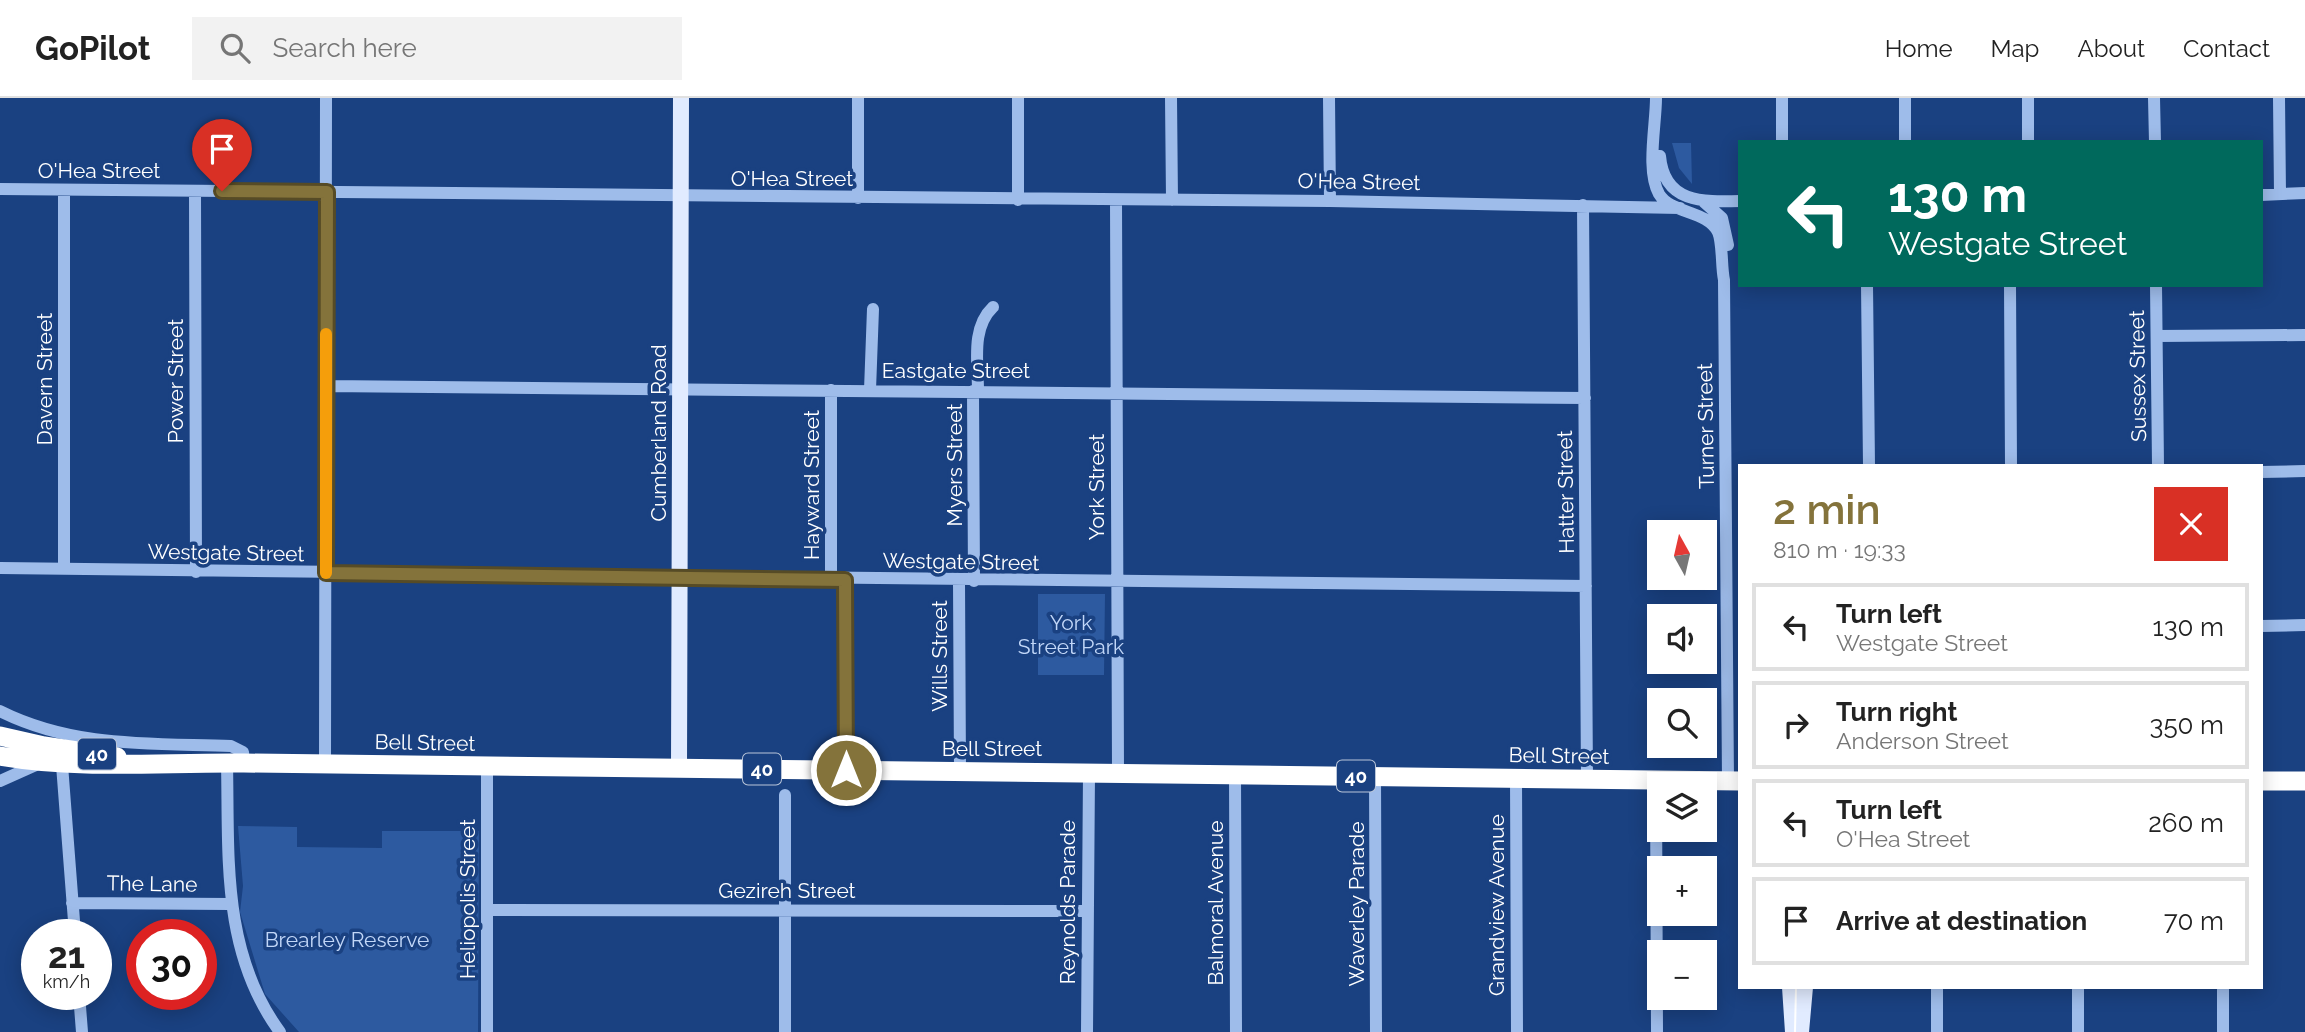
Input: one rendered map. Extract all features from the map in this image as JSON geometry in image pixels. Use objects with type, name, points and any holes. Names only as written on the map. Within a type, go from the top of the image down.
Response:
[{"type":"highway","points":[[0,736],[43,755]]},
{"type":"highway","name":"Bell Street","points":[[43,755],[62,765],[235,763],[679,767],[1647,780]]},
{"type":"highway","name":"Bell Street","points":[[43,755],[149,763]]},
{"type":"highway","points":[[0,756],[43,755]]},
{"type":"highway","points":[[2263,781],[2305,781]]},
{"type":"highway","name":"Bell Street","points":[[1717,783],[1736,784]]},
{"type":"main road","name":"Cumberland Road","points":[[679,767],[681,98]]},
{"type":"main road","points":[[1790,989],[1793,1032]]},
{"type":"main road","points":[[1801,1032],[1805,989]]},
{"type":"street","points":[[325,764],[326,98]]},
{"type":"street","points":[[858,98],[858,198]]},
{"type":"street","points":[[1017,98],[1018,200]]},
{"type":"street","points":[[1171,98],[1171,200]]},
{"type":"street","points":[[1329,98],[1331,201]]},
{"type":"street","points":[[1656,98],[1653,171],[1659,194]]},
{"type":"street","points":[[1782,98],[1783,140]]},
{"type":"street","points":[[1905,98],[1905,140]]},
{"type":"street","points":[[2028,98],[2028,140]]},
{"type":"street","points":[[2154,98],[2155,140]]},
{"type":"street","points":[[2279,98],[2280,194]]},
{"type":"street","points":[[1656,131],[1662,175],[1682,202],[1738,201]]},
{"type":"street","name":"O'Hea Street","points":[[0,189],[1331,201],[1583,205],[1600,209],[1682,202]]},
{"type":"street","name":"Davern Street","points":[[64,190],[64,569]]},
{"type":"street","name":"O'Hea Street","points":[[1583,205],[1600,201],[1639,201],[1668,190],[1682,202]]},
{"type":"street","name":"Power Street","points":[[195,191],[196,572]]},
{"type":"street","points":[[2263,195],[2305,194]]},
{"type":"street","name":"York Street","points":[[1116,200],[1118,773]]},
{"type":"street","name":"Turner Street","points":[[1682,202],[1719,233],[1724,280],[1736,784]]},
{"type":"street","points":[[1704,202],[1722,218]]},
{"type":"street","name":"Hatter Street","points":[[1583,205],[1587,779]]},
{"type":"street","points":[[1702,219],[1722,218],[1738,210]]},
{"type":"street","name":"Turner Street","points":[[1722,218],[1727,234],[1728,255],[1724,280]]},
{"type":"street","points":[[1867,287],[1869,464]]},
{"type":"street","points":[[2010,287],[2011,464]]},
{"type":"street","name":"Sussex Street","points":[[2156,287],[2158,464]]},
{"type":"street","name":"Myers Street","points":[[974,581],[978,330],[982,318],[993,307]]},
{"type":"street","points":[[870,390],[873,309]]},
{"type":"street","points":[[2157,336],[2305,335]]},
{"type":"street","name":"Eastgate Street","points":[[326,386],[1585,398]]},
{"type":"street","name":"Hayward Street","points":[[831,390],[831,580]]},
{"type":"street","points":[[2263,472],[2305,471]]},
{"type":"street","name":"Westgate Street","points":[[0,568],[831,580],[1586,586]]},
{"type":"street","points":[[845,580],[846,770]]},
{"type":"street","name":"Wills Street","points":[[959,581],[960,772]]},
{"type":"street","points":[[2263,626],[2305,625]]},
{"type":"street","points":[[0,712],[51,733],[85,740],[231,746],[243,752],[235,763],[231,904],[239,949],[248,974],[280,1032]]},
{"type":"street","points":[[0,724],[43,755],[0,781]]},
{"type":"street","points":[[62,765],[74,919]]},
{"type":"street","name":"Heliopolis Street","points":[[487,766],[487,1032]]},
{"type":"street","name":"Reynolds Parade","points":[[1087,1032],[1089,773]]},
{"type":"street","name":"Balmoral Avenue","points":[[1236,775],[1236,1032]]},
{"type":"street","name":"Waverley Parade","points":[[1376,776],[1376,1032]]},
{"type":"street","name":"Grandview Avenue","points":[[1516,778],[1517,1032]]},
{"type":"street","points":[[785,795],[785,1032]]},
{"type":"street","points":[[1656,842],[1657,1032]]},
{"type":"street","name":"The Lane","points":[[72,902],[231,904]]},
{"type":"street","name":"Gezireh Street","points":[[486,910],[1088,911]]},
{"type":"street","points":[[1937,989],[1937,1032]]},
{"type":"street","points":[[2078,989],[2078,1032]]},
{"type":"street","points":[[2223,989],[2223,1032]]},
{"type":"street","points":[[80,1010],[82,1032]]},
{"type":"green space","points":[[1672,143],[1691,143],[1692,184],[1679,168]]},
{"type":"green space","name":"York Street Park","points":[[1038,594],[1105,594],[1104,675],[1038,675]]},
{"type":"green space","name":"Brearley Reserve","points":[[238,826],[297,827],[297,847],[382,848],[382,831],[479,831],[478,1032],[299,1032],[265,994],[240,912],[243,886]]},
{"type":"tram line","points":[[1795,1032],[1796,989]]},
{"type":"slow traffic","points":[[326,334],[326,573]]},
{"type":"route","points":[[222,191],[327,192],[326,573],[845,580],[846,770]]}]
